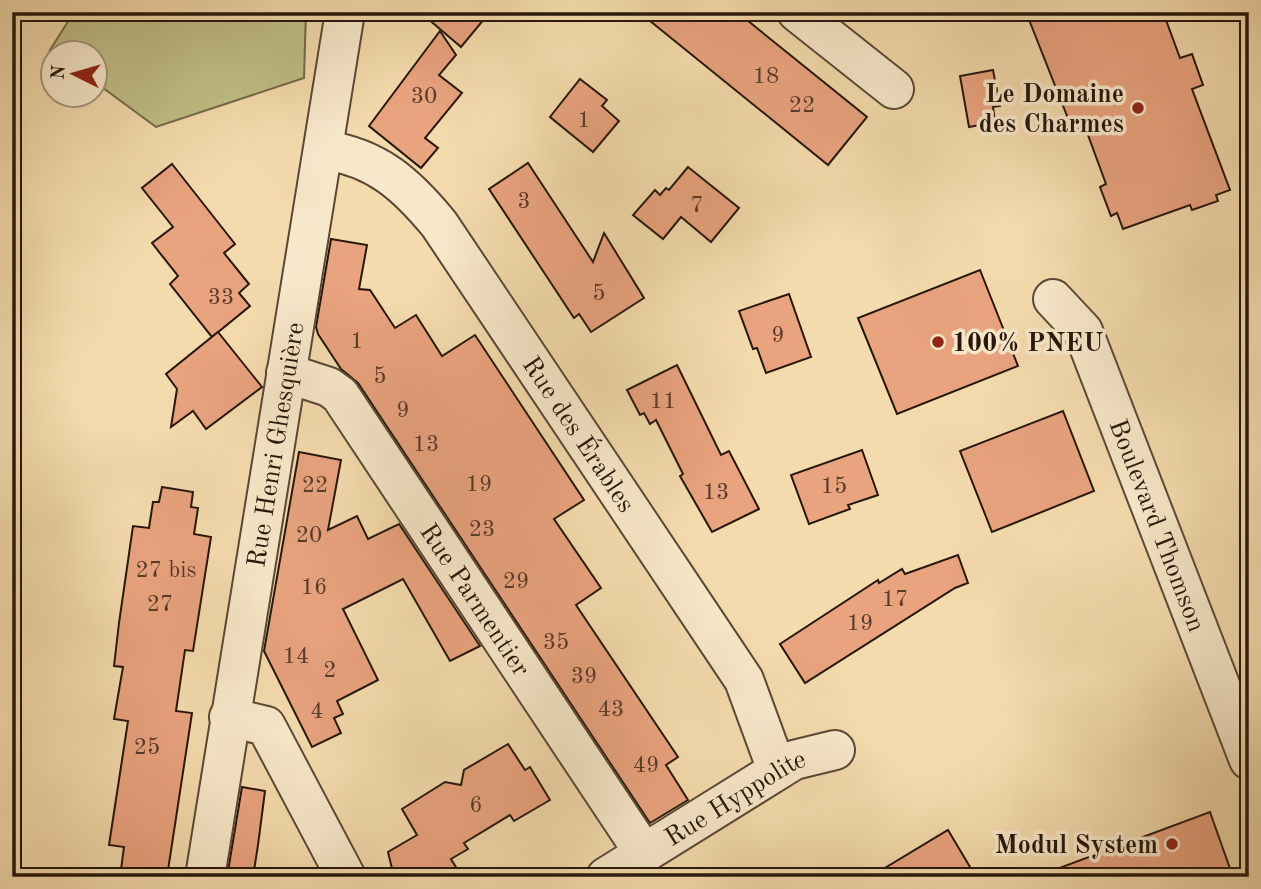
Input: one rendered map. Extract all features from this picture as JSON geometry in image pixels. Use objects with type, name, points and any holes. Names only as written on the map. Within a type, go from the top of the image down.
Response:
[{"type":"street","name":"Rue Henri Ghesquière","points":[[205,877],[229,717],[325,150],[345,12]]},
{"type":"street","points":[[797,12],[894,89]]},
{"type":"street","name":"Rue des Érables","points":[[325,150],[349,154],[381,168],[412,194],[439,224],[744,680],[777,770]]},
{"type":"street","name":"Boulevard Thomson","points":[[1053,299],[1083,331],[1249,760]]},
{"type":"street","name":"Rue Parmentier","points":[[286,373],[309,378],[340,395],[644,853]]},
{"type":"street","points":[[229,717],[266,726],[346,877]]},
{"type":"street","name":"Rue Hyppolite","points":[[606,877],[794,760],[835,750]]},
{"type":"shaded area","points":[[74,12],[306,12],[304,78],[156,127],[108,92],[108,38],[58,38]]},
{"type":"building","points":[[420,12],[490,12],[461,47]]},
{"type":"building","points":[[639,12],[737,12],[867,117],[828,165]]},
{"type":"building","name":"Le Domaine des Charmes","points":[[1026,12],[1163,12],[1180,58],[1192,54],[1203,85],[1192,89],[1230,190],[1216,195],[1218,201],[1192,210],[1190,205],[1123,229],[1117,213],[1111,216],[1100,187],[1106,184],[1085,127],[1073,131]]},
{"type":"building","points":[[440,31],[456,55],[439,75],[462,93],[425,138],[438,148],[421,168],[369,126]]},
{"type":"building","points":[[993,70],[1000,106],[993,107],[995,122],[969,127],[960,76]]},
{"type":"building","points":[[580,79],[607,100],[602,106],[619,121],[593,152],[550,117]]},
{"type":"building","points":[[528,163],[593,262],[604,233],[644,298],[591,332],[579,314],[574,318],[489,189]]},
{"type":"building","points":[[172,164],[235,244],[224,253],[249,284],[239,293],[250,306],[212,337],[170,284],[178,276],[152,243],[173,227],[142,188]]},
{"type":"building","points":[[688,167],[739,208],[711,242],[681,217],[663,239],[633,215],[655,190],[660,195],[666,188],[669,190]]},
{"type":"building","points":[[331,239],[367,245],[359,289],[370,290],[395,328],[416,315],[442,356],[475,335],[584,500],[554,519],[601,588],[576,605],[678,757],[666,765],[688,800],[650,823],[358,383],[341,369],[318,334],[316,327]]},
{"type":"building","name":"100% PNEU","points":[[980,270],[1018,366],[897,414],[858,318]]},
{"type":"building","points":[[789,294],[811,357],[766,373],[757,348],[753,349],[739,311]]},
{"type":"building","points":[[218,332],[262,387],[206,429],[193,411],[171,427],[177,389],[166,374]]},
{"type":"building","points":[[677,365],[721,455],[729,451],[759,509],[712,532],[680,476],[683,474],[656,420],[650,424],[644,413],[640,415],[627,390]]},
{"type":"building","points":[[1063,411],[1094,491],[992,532],[960,451]]},
{"type":"building","points":[[862,450],[878,495],[848,505],[850,509],[809,524],[791,475]]},
{"type":"building","points":[[299,452],[341,460],[328,530],[357,516],[368,539],[399,524],[480,646],[450,661],[403,579],[343,609],[378,680],[337,701],[343,714],[334,718],[341,733],[312,747],[264,651]]},
{"type":"building","points":[[162,487],[193,492],[191,507],[198,508],[194,534],[211,537],[193,651],[185,650],[176,711],[192,713],[167,877],[120,877],[124,847],[109,845],[128,721],[114,719],[123,667],[114,666],[133,526],[149,528],[153,502],[159,502]]},
{"type":"building","points":[[958,555],[968,583],[955,588],[805,683],[780,644],[878,580],[879,583],[902,569],[905,574]]},
{"type":"building","points":[[508,744],[525,770],[530,767],[550,800],[514,821],[510,815],[464,843],[468,849],[451,859],[462,877],[394,877],[388,852],[417,835],[402,809],[445,782],[461,785],[464,770]]},
{"type":"building","points":[[242,787],[265,791],[253,877],[227,877]]},
{"type":"building","name":"Modul System","points":[[1210,812],[1233,877],[1044,877],[1043,874]]},
{"type":"building","points":[[948,830],[976,877],[870,877]]},
{"type":"place","name":"Le Domaine des Charmes","points":[[1138,108]]},
{"type":"place","name":"100% PNEU","points":[[938,342]]},
{"type":"place","name":"Modul System","points":[[1172,844]]}]
